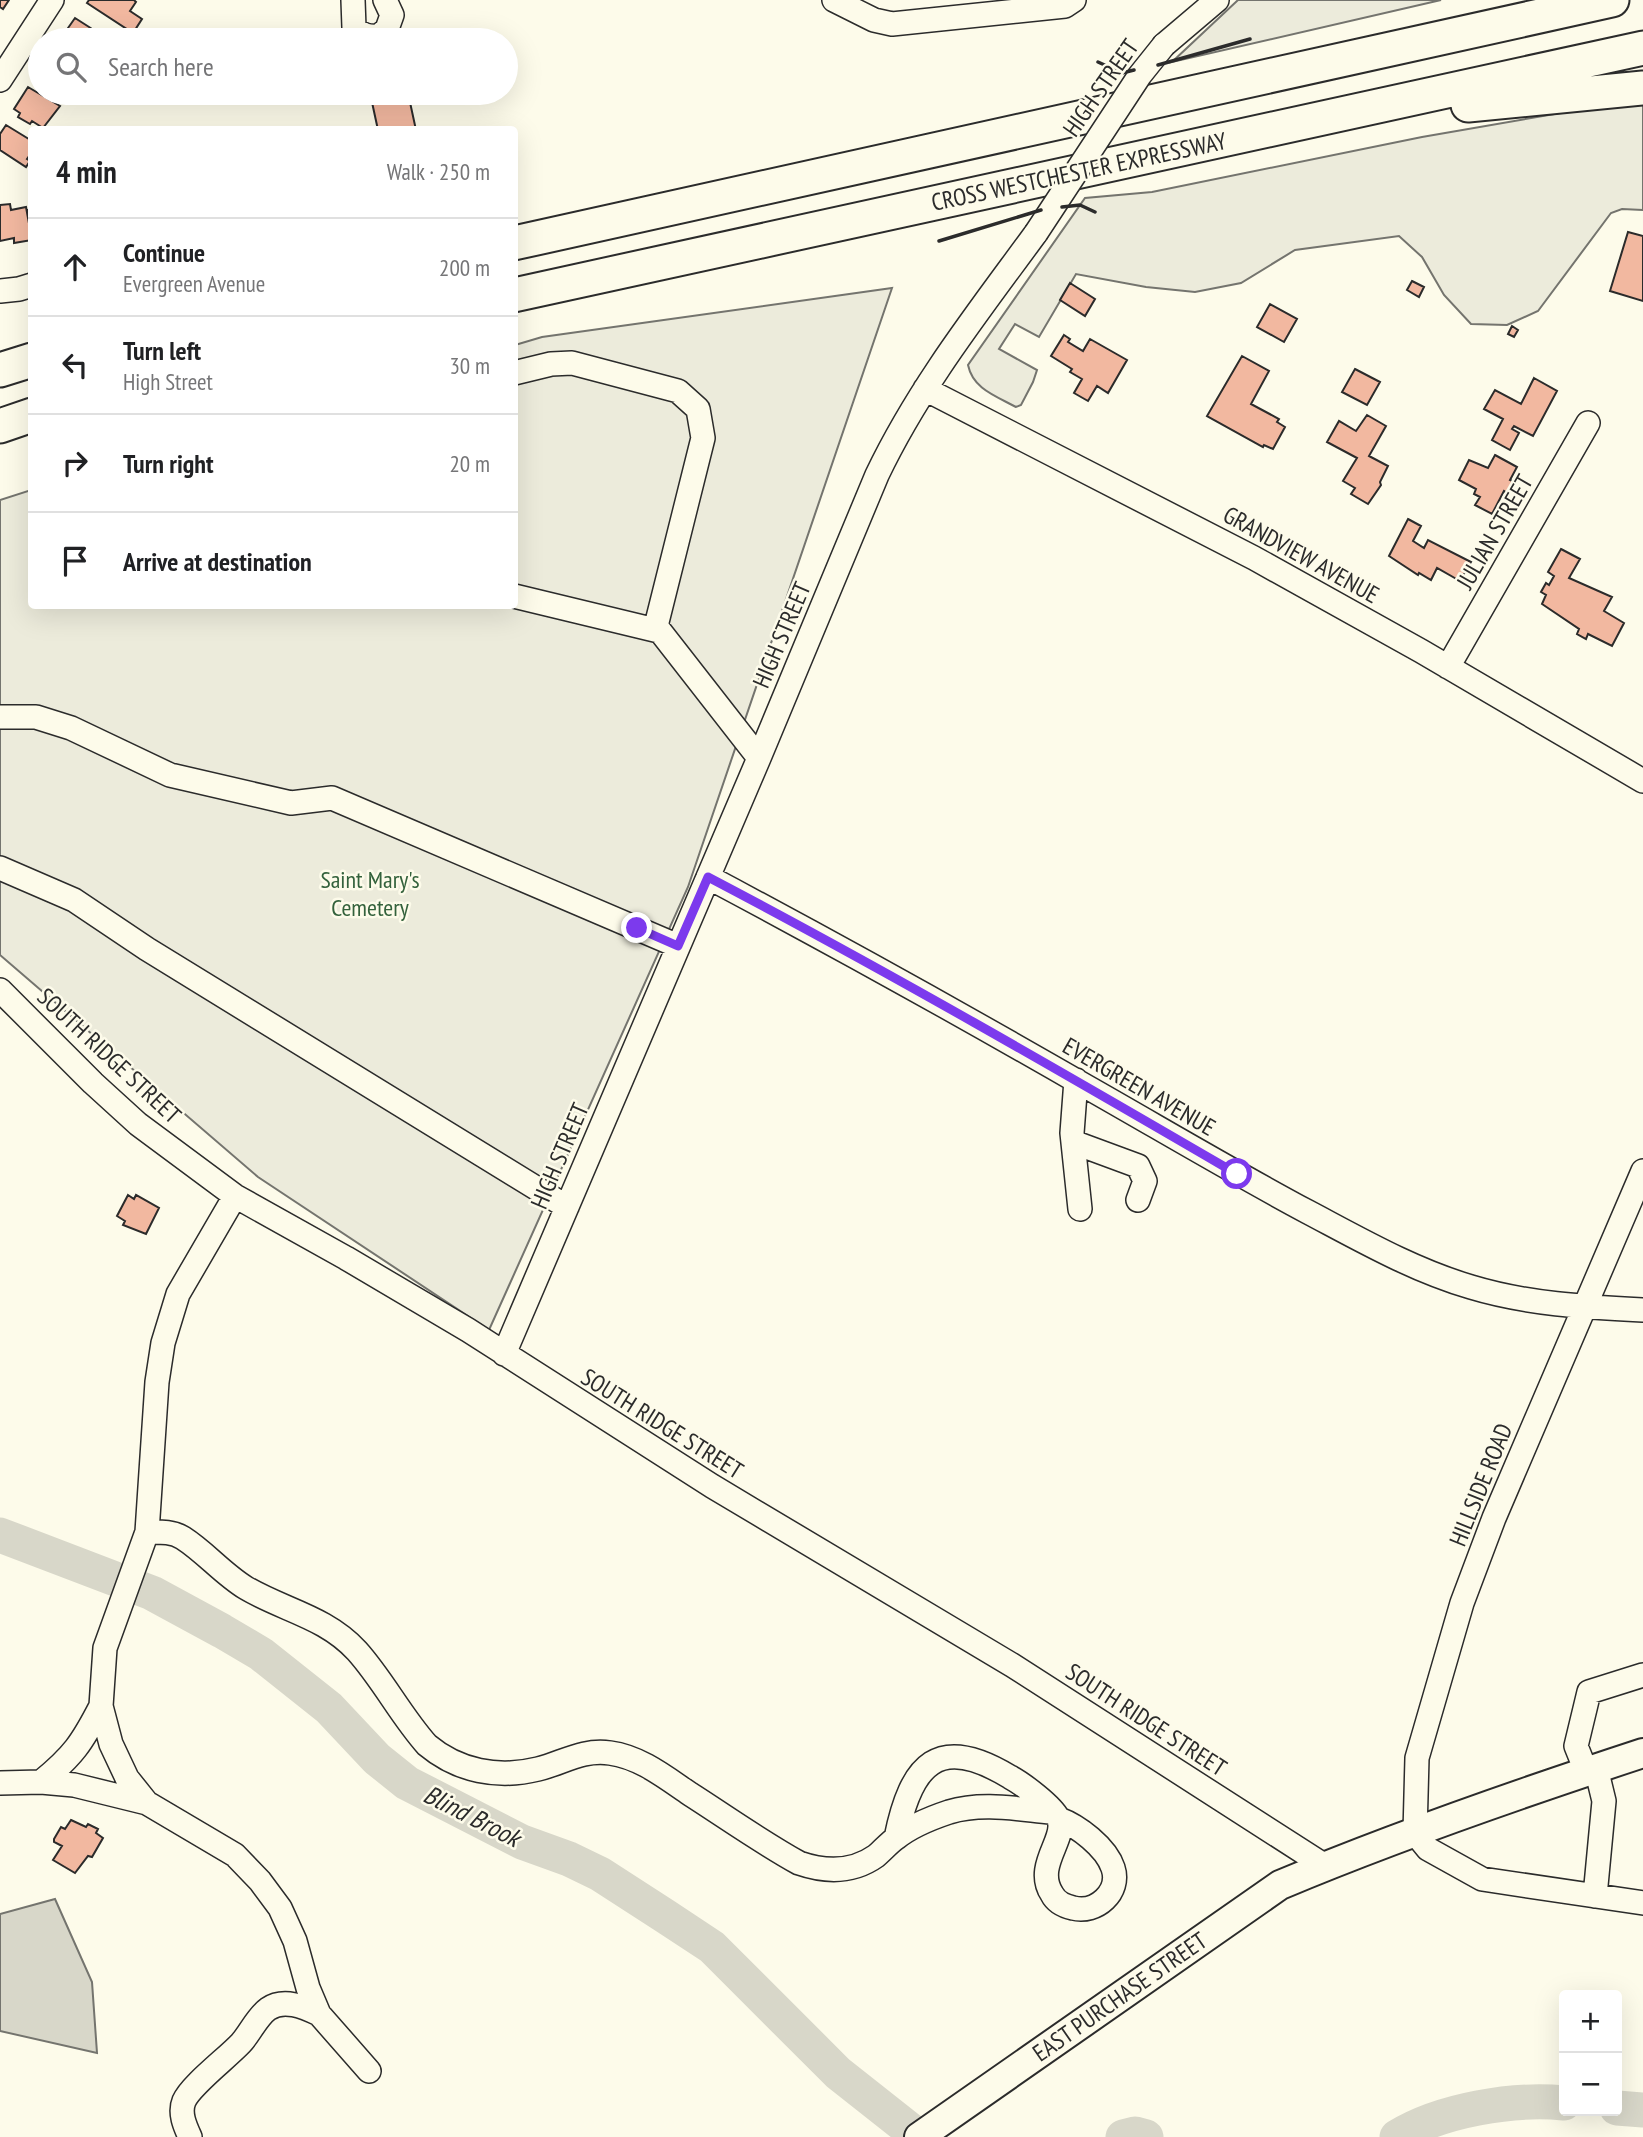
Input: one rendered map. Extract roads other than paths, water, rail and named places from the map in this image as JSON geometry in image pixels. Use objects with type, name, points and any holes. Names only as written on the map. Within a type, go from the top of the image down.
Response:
[{"type":"highway","points":[[518,242],[1546,8],[1612,0]]},
{"type":"highway","name":"CROSS WESTCHESTER EXPRESSWAY","points":[[518,294],[1643,48]]},
{"type":"highway","points":[[1292,125],[1643,88]]},
{"type":"highway","points":[[0,370],[28,361]]},
{"type":"highway","points":[[0,426],[28,416]]},
{"type":"main road","points":[[1415,1833],[1643,1753]]},
{"type":"main road","name":"EAST PURCHASE STREET","points":[[919,2137],[1280,1885],[1415,1833]]},
{"type":"street","points":[[34,28],[52,0]]},
{"type":"street","points":[[354,0],[355,28]]},
{"type":"street","points":[[385,0],[392,15],[386,28]]},
{"type":"street","points":[[834,0],[874,20],[892,24],[1065,6],[1073,0]]},
{"type":"street","name":"HIGH STREET","points":[[504,1354],[895,437],[943,360],[1036,233],[1140,75],[1164,44],[1217,0]]},
{"type":"street","points":[[0,80],[28,37]]},
{"type":"street","points":[[0,291],[28,286]]},
{"type":"street","points":[[518,372],[551,364],[572,363],[678,391],[698,409],[704,438],[656,626],[759,758]]},
{"type":"street","name":"GRANDVIEW AVENUE","points":[[925,389],[1217,538],[1448,667],[1643,781]]},
{"type":"street","name":"JULIAN STREET","points":[[1448,667],[1588,423]]},
{"type":"street","points":[[518,597],[659,631]]},
{"type":"street","points":[[0,717],[36,717],[71,729],[170,775],[292,803],[332,798],[678,946]]},
{"type":"street","points":[[0,868],[74,900],[147,949],[566,1207]]},
{"type":"street","name":"EVERGREEN AVENUE","points":[[708,877],[1076,1080],[1237,1174],[1414,1267],[1471,1287],[1525,1300],[1643,1310]]},
{"type":"street","name":"SOUTH RIDGE STREET","points":[[0,990],[138,1124],[235,1196],[346,1258],[712,1486],[1012,1665],[1325,1866]]},
{"type":"street","points":[[1076,1080],[1073,1142],[1080,1209]]},
{"type":"street","points":[[1073,1142],[1138,1166],[1145,1181],[1138,1200]]},
{"type":"street","name":"HILLSIDE ROAD","points":[[1415,1833],[1417,1758],[1462,1603],[1494,1518],[1643,1171]]},
{"type":"street","points":[[147,1803],[127,1778],[111,1744],[101,1706],[105,1648],[146,1532],[157,1382],[163,1343],[178,1294],[235,1196]]},
{"type":"street","points":[[146,1532],[168,1532],[182,1537],[218,1569],[246,1588],[324,1623],[340,1634],[358,1651],[415,1732],[440,1757],[452,1763],[479,1771],[499,1773],[538,1769],[583,1752],[626,1756],[659,1773],[780,1852],[815,1869],[845,1869],[860,1864],[874,1857],[896,1838],[934,1817],[968,1808],[993,1807],[1055,1815],[1042,1800],[1000,1771],[985,1763],[947,1756],[935,1759],[919,1774],[899,1823],[896,1838]]},
{"type":"street","points":[[1595,1896],[1604,1801],[1591,1770],[1576,1745],[1589,1692],[1643,1675]]},
{"type":"street","points":[[41,1782],[69,1759],[87,1735],[101,1706]]},
{"type":"street","points":[[0,1783],[41,1782],[74,1785],[147,1803],[234,1854],[260,1881],[280,1908],[295,1941],[307,1988],[319,2014],[369,2071]]},
{"type":"street","points":[[1415,1833],[1428,1849],[1482,1880],[1643,1903]]},
{"type":"street","points":[[190,2137],[182,2117],[183,2103],[192,2088],[242,2042],[301,1964]]},
{"type":"street","points":[[268,2009],[285,2004],[301,2006],[319,2014]]},
{"type":"waterway","name":"Blind Brook","points":[[0,1535],[152,1593],[222,1631],[261,1654],[329,1708],[377,1759],[407,1783],[522,1842],[569,1859],[600,1874],[665,1916],[712,1947],[838,2073],[919,2137]]},
{"type":"waterway","name":"Blind Brook","points":[[1397,2137],[1434,2120],[1478,2108],[1523,2102],[1559,2103]]},
{"type":"waterway","name":"Blind Brook","points":[[1622,2108],[1643,2110]]},
{"type":"waterway","name":"Blind Brook","points":[[1123,2137],[1135,2134],[1146,2137]]},
{"type":"park label","name":"Saint Mary's Cemetery","points":[[370,894]]}]
